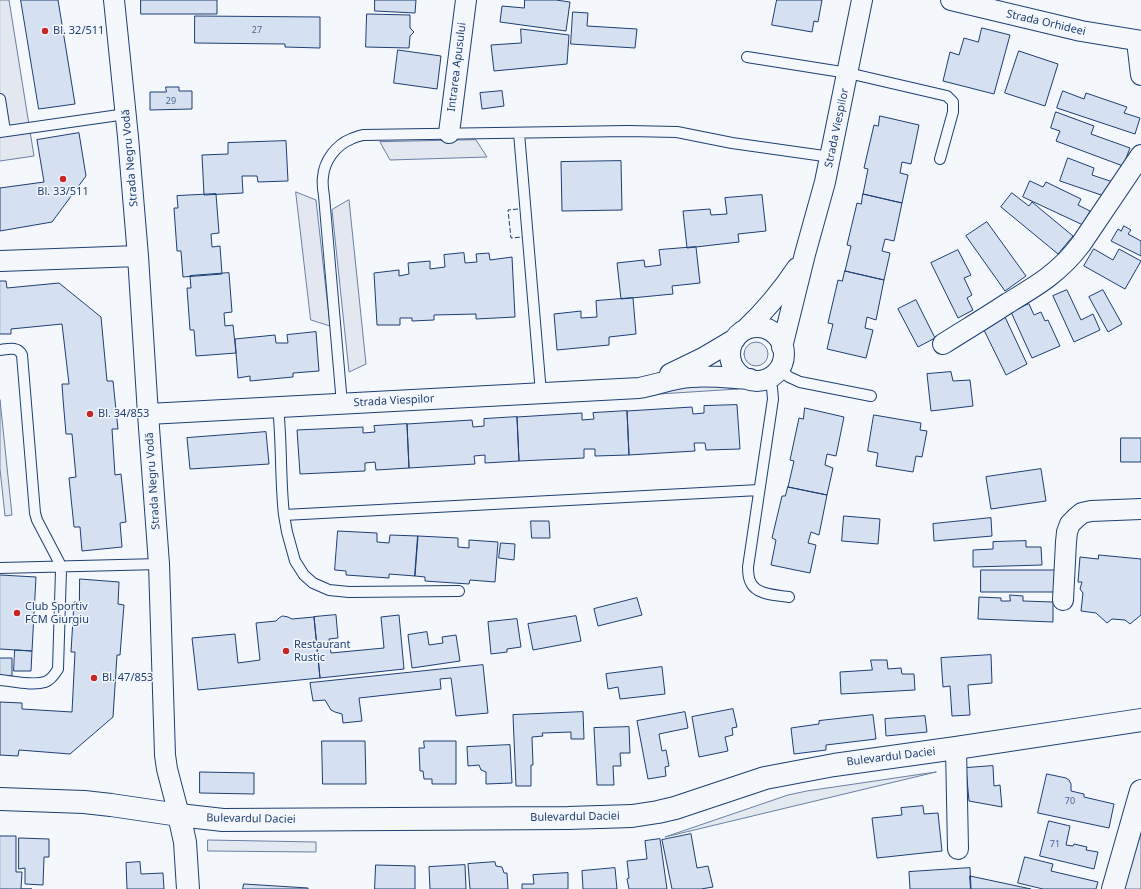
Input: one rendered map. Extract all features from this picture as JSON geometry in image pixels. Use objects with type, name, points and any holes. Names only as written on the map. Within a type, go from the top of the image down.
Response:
[{"type":"street","name":"Strada Negru Vodă","points":[[114,0],[126,114],[138,256],[159,564],[165,755],[167,770],[186,842],[188,889]]},
{"type":"street","name":"Intrarea Apusului","points":[[449,133],[466,0]]},
{"type":"street","name":"Strada Viespilor","points":[[148,414],[639,388],[675,379],[690,377],[766,375],[782,360],[782,347],[831,157],[862,0]]},
{"type":"street","name":"Strada Orhideei","points":[[951,0],[1004,6],[1081,31],[1139,41]]},
{"type":"street","points":[[1139,41],[1141,75]]},
{"type":"street","points":[[943,344],[1037,285],[1063,266],[1081,244],[1141,156]]},
{"type":"street","name":"Strada Viespilor","points":[[639,388],[703,358],[740,334],[777,298],[805,254]]},
{"type":"street","points":[[0,261],[138,256]]},
{"type":"street","points":[[766,375],[746,378],[738,373],[731,361],[731,347],[740,334],[754,327],[763,328],[775,335],[782,347]]},
{"type":"street","points":[[1064,600],[1066,542],[1070,524],[1082,513],[1091,511],[1141,509]]},
{"type":"street","name":"Bulevardul Daciei","points":[[0,799],[84,802],[223,820],[568,818],[632,816],[675,808],[765,778],[834,765],[1141,720]]},
{"type":"street","points":[[956,748],[958,849]]},
{"type":"street","points":[[1113,889],[1141,791]]},
{"type":"lane","points":[[747,57],[848,74],[947,96],[953,102],[953,112],[940,160]]},
{"type":"lane","points":[[0,99],[2,131],[126,114]]},
{"type":"lane","points":[[342,404],[323,177],[327,161],[340,146],[350,139],[363,135],[449,133],[628,131],[677,132],[740,144],[831,157]]},
{"type":"lane","points":[[519,133],[540,393]]},
{"type":"lane","points":[[0,350],[16,348],[22,355],[35,513],[37,520],[61,567],[58,669],[54,676],[45,682],[34,683],[0,680]]},
{"type":"lane","points":[[788,597],[757,590],[751,584],[748,576],[748,567],[773,399],[772,388],[766,375],[789,377],[800,382],[871,396]]},
{"type":"lane","points":[[278,407],[284,515],[295,561],[304,575],[313,583],[329,590],[349,592],[459,591]]},
{"type":"lane","points":[[284,515],[759,490]]},
{"type":"lane","points":[[0,568],[159,564]]},
{"type":"shaded area","points":[[0,0],[9,0],[34,156],[0,161]]},
{"type":"shaded area","points":[[476,140],[487,157],[390,160],[380,142]]},
{"type":"shaded area","points":[[296,192],[316,200],[330,326],[311,320]]},
{"type":"shaded area","points":[[349,200],[366,364],[349,372],[332,210]]},
{"type":"shaded area","points":[[756,342],[765,345],[768,354],[765,363],[756,366],[747,363],[744,354],[747,345]]},
{"type":"shaded area","points":[[717,386],[738,389],[643,395],[670,387]]},
{"type":"shaded area","points":[[0,400],[12,515],[5,516],[0,469]]},
{"type":"shaded area","points":[[936,772],[665,837],[788,795]]},
{"type":"shaded area","points":[[1141,831],[1141,889],[1124,889]]},
{"type":"shaded area","points":[[208,840],[316,842],[316,852],[208,851]]},
{"type":"building","name":"Bl. 32/511","points":[[21,0],[58,0],[75,104],[39,109]]},
{"type":"building","points":[[141,0],[217,0],[217,14],[141,14]]},
{"type":"building","points":[[375,0],[416,0],[415,13],[375,11]]},
{"type":"building","points":[[525,0],[556,0],[570,2],[566,31],[500,22],[502,6],[524,8]]},
{"type":"building","points":[[777,0],[822,0],[818,22],[814,21],[812,32],[772,25]]},
{"type":"building","points":[[573,12],[588,13],[587,26],[637,29],[635,48],[571,44]]},
{"type":"building","points":[[367,14],[410,15],[410,28],[414,32],[410,36],[409,48],[366,47]]},
{"type":"building","points":[[195,16],[320,17],[320,48],[285,47],[285,44],[195,43]]},
{"type":"building","points":[[982,28],[1010,35],[994,94],[943,81],[950,52],[959,55],[964,38],[978,42]]},
{"type":"building","points":[[521,29],[569,35],[567,64],[494,71],[491,45],[521,43]]},
{"type":"building","points":[[398,50],[441,56],[437,89],[394,83]]},
{"type":"building","points":[[1019,51],[1058,64],[1045,106],[1005,93]]},
{"type":"building","points":[[166,87],[179,87],[179,91],[192,91],[192,109],[150,110],[150,92],[166,92]]},
{"type":"building","points":[[502,91],[504,106],[482,109],[480,93]]},
{"type":"building","points":[[1063,91],[1084,99],[1086,93],[1127,107],[1124,113],[1140,118],[1135,134],[1057,108]]},
{"type":"building","points":[[1056,112],[1094,126],[1091,134],[1130,148],[1123,166],[1056,141],[1060,131],[1051,128]]},
{"type":"building","points":[[880,116],[919,125],[911,164],[902,162],[900,173],[908,175],[902,203],[863,194],[868,169],[864,168],[874,125],[878,126]]},
{"type":"building","name":"Bl. 33/511","points":[[79,133],[86,176],[52,222],[0,231],[0,188],[44,182],[37,140]]},
{"type":"building","points":[[286,141],[288,181],[258,182],[257,176],[242,176],[243,193],[204,195],[202,155],[228,154],[228,143]]},
{"type":"building","points":[[1068,158],[1094,168],[1092,175],[1113,182],[1107,197],[1060,181]]},
{"type":"building","points":[[621,161],[622,210],[562,211],[561,162]]},
{"type":"building","points":[[1030,181],[1043,187],[1046,182],[1081,199],[1078,205],[1090,211],[1083,225],[1023,197]]},
{"type":"building","points":[[1012,193],[1029,206],[1032,202],[1073,236],[1058,254],[1001,207]]},
{"type":"building","points":[[216,194],[219,233],[211,234],[212,247],[220,246],[222,274],[183,277],[181,251],[177,251],[174,208],[178,208],[177,196]]},
{"type":"building","points":[[863,194],[902,203],[894,241],[885,239],[882,251],[890,253],[884,280],[845,271],[851,246],[847,245],[857,203],[861,204]]},
{"type":"building","points":[[762,195],[766,231],[738,234],[739,242],[687,248],[683,211],[710,209],[711,215],[727,214],[725,198]]},
{"type":"building","points":[[987,222],[1026,276],[1005,291],[966,236]]},
{"type":"building","points":[[1124,226],[1131,230],[1128,234],[1141,241],[1141,256],[1111,241],[1118,229],[1121,231]]},
{"type":"building","points":[[696,247],[700,283],[672,286],[673,294],[621,299],[617,263],[644,260],[645,267],[661,265],[659,250]]},
{"type":"building","points":[[1094,249],[1113,260],[1119,249],[1141,261],[1125,289],[1084,266]]},
{"type":"building","points":[[958,250],[971,275],[964,278],[972,295],[967,298],[973,310],[958,318],[931,263]]},
{"type":"building","points":[[464,253],[465,263],[477,262],[476,254],[489,253],[490,260],[512,257],[515,317],[476,319],[476,314],[434,315],[434,320],[412,321],[412,318],[400,318],[400,325],[377,325],[374,273],[399,270],[399,276],[409,274],[408,263],[430,261],[430,269],[445,267],[444,255]]},
{"type":"building","points":[[845,271],[884,280],[876,320],[867,317],[865,328],[873,330],[866,358],[827,349],[833,324],[828,323],[838,280],[842,281]]},
{"type":"building","points":[[229,273],[232,312],[224,313],[225,326],[233,325],[236,353],[196,356],[194,330],[190,330],[187,288],[191,288],[190,276]]},
{"type":"building","name":"Bl. 34/853","points":[[0,281],[6,281],[7,288],[59,283],[101,317],[107,381],[113,381],[118,429],[112,429],[115,475],[121,474],[126,522],[120,523],[122,547],[82,551],[80,527],[74,527],[69,478],[76,477],[72,434],[66,434],[62,384],[69,384],[62,324],[11,329],[11,334],[0,334]]},
{"type":"building","points":[[1067,290],[1081,320],[1093,314],[1100,330],[1074,342],[1053,296]]},
{"type":"building","points":[[1103,290],[1122,324],[1108,332],[1089,297]]},
{"type":"building","points":[[633,298],[636,334],[609,337],[609,345],[557,350],[554,314],[581,311],[581,318],[597,317],[596,301]]},
{"type":"building","points":[[916,300],[935,338],[918,347],[898,309]]},
{"type":"building","points":[[1029,304],[1034,315],[1041,312],[1045,321],[1048,320],[1060,346],[1032,358],[1011,312]]},
{"type":"building","points":[[1005,317],[1027,364],[1006,375],[983,328]]},
{"type":"building","points":[[316,332],[319,371],[293,373],[293,377],[250,381],[250,376],[238,378],[235,339],[275,335],[276,343],[288,343],[287,335]]},
{"type":"building","points":[[951,372],[953,381],[970,380],[973,406],[931,411],[927,374]]},
{"type":"building","points":[[737,405],[740,449],[706,450],[705,443],[694,443],[695,451],[629,455],[627,411],[692,407],[693,414],[704,413],[704,406]]},
{"type":"building","points":[[805,408],[844,417],[836,456],[827,454],[825,465],[833,468],[827,495],[788,487],[794,461],[790,460],[799,418],[803,419]]},
{"type":"building","points":[[627,411],[629,455],[595,456],[595,449],[584,449],[584,458],[519,461],[517,417],[582,413],[582,420],[594,419],[593,413]]},
{"type":"building","points":[[874,415],[921,423],[920,430],[927,431],[922,457],[916,456],[913,472],[876,466],[878,453],[868,451]]},
{"type":"building","points":[[517,417],[519,461],[485,463],[485,455],[474,456],[475,464],[409,468],[407,424],[472,420],[473,427],[484,426],[484,419]]},
{"type":"building","points":[[407,424],[409,468],[376,470],[375,462],[365,463],[365,471],[300,474],[297,430],[363,427],[363,433],[375,432],[374,426]]},
{"type":"building","points":[[266,432],[269,464],[190,469],[187,438]]},
{"type":"building","points":[[1121,438],[1141,438],[1141,462],[1121,462]]},
{"type":"building","points":[[1041,469],[1046,501],[991,509],[986,477]]},
{"type":"building","points":[[788,487],[827,495],[819,535],[811,532],[808,543],[816,545],[810,573],[771,565],[776,540],[772,538],[782,496],[785,496]]},
{"type":"building","points":[[844,516],[880,519],[878,544],[842,541]]},
{"type":"building","points":[[991,518],[992,536],[934,541],[933,524]]},
{"type":"building","points":[[531,521],[549,521],[550,538],[532,538]]},
{"type":"building","points":[[338,531],[377,533],[377,542],[389,543],[390,535],[418,536],[415,576],[389,574],[389,578],[346,575],[346,571],[335,570]]},
{"type":"building","points":[[418,536],[458,538],[458,547],[469,548],[469,540],[498,542],[495,582],[470,580],[469,584],[425,581],[425,577],[415,576]]},
{"type":"building","points":[[1026,541],[1026,547],[1041,547],[1042,565],[973,567],[973,550],[993,549],[993,542]]},
{"type":"building","points":[[501,543],[515,544],[514,560],[499,558]]},
{"type":"building","points":[[1099,555],[1141,559],[1141,615],[1130,624],[1125,620],[1112,619],[1107,623],[1096,613],[1081,611],[1083,593],[1080,589],[1082,582],[1078,582],[1080,557],[1098,559]]},
{"type":"building","points":[[981,570],[1056,570],[1056,592],[981,592]]},
{"type":"building","name":"Club Sportiv FCM Giurgiu","points":[[0,575],[36,577],[32,651],[0,649]]},
{"type":"building","name":"Bl. 47/853","points":[[80,579],[119,582],[118,604],[124,605],[120,655],[117,655],[113,717],[70,754],[19,750],[18,756],[0,755],[0,702],[22,703],[22,709],[72,712],[75,652],[71,652],[74,602],[79,602]]},
{"type":"building","points":[[1010,595],[1023,596],[1023,601],[1053,602],[1053,622],[978,619],[979,597],[1001,598],[1001,601],[1010,601]]},
{"type":"building","points":[[637,598],[642,615],[598,626],[594,609]]},
{"type":"building","points":[[336,615],[338,638],[329,639],[331,653],[384,648],[381,617],[399,615],[404,669],[320,678],[314,617]]},
{"type":"building","points":[[283,616],[292,619],[314,617],[320,678],[198,690],[192,638],[235,634],[238,663],[260,660],[256,623],[276,621]]},
{"type":"building","points":[[576,616],[581,641],[533,650],[528,624]]},
{"type":"building","points":[[517,619],[521,647],[507,649],[507,652],[491,654],[488,622]]},
{"type":"building","points":[[427,632],[429,645],[443,643],[442,637],[456,635],[460,661],[412,668],[408,635]]},
{"type":"building","points":[[15,650],[32,651],[31,671],[14,671]]},
{"type":"building","points":[[991,655],[992,683],[968,685],[970,715],[952,716],[950,686],[943,687],[941,658]]},
{"type":"building","points":[[0,658],[12,658],[12,676],[0,676]]},
{"type":"building","points":[[871,660],[887,660],[888,669],[901,668],[902,674],[914,674],[915,690],[841,694],[840,672],[872,670]]},
{"type":"building","points":[[483,665],[488,713],[456,716],[451,678],[440,679],[441,689],[359,698],[362,721],[343,723],[342,714],[331,710],[325,700],[313,701],[310,683]]},
{"type":"building","points":[[662,667],[665,694],[620,699],[618,687],[608,689],[606,674]]},
{"type":"building","points":[[733,709],[737,727],[732,728],[733,735],[725,737],[728,751],[699,757],[692,717]]},
{"type":"building","points":[[583,712],[584,739],[571,739],[571,732],[542,733],[543,736],[532,737],[533,765],[531,765],[531,786],[516,786],[513,715]]},
{"type":"building","points":[[685,712],[688,728],[659,734],[662,751],[666,750],[669,766],[665,767],[666,776],[648,779],[637,721]]},
{"type":"building","points":[[873,715],[876,739],[826,745],[826,750],[794,754],[791,728],[819,724],[819,721]]},
{"type":"building","points":[[925,716],[927,732],[886,736],[885,719]]},
{"type":"building","points":[[629,727],[630,753],[620,753],[621,766],[613,766],[614,785],[597,785],[594,728]]},
{"type":"building","points":[[322,741],[365,741],[366,784],[323,784]]},
{"type":"building","points":[[424,741],[456,741],[456,784],[432,784],[432,779],[424,779],[423,771],[420,771],[419,748],[424,748]]},
{"type":"building","points":[[510,745],[512,783],[486,784],[486,772],[481,770],[479,765],[468,766],[467,747]]},
{"type":"building","points":[[993,766],[994,786],[1000,785],[1002,807],[969,801],[966,768]]},
{"type":"building","points":[[200,772],[254,773],[254,794],[200,793]]},
{"type":"building","points":[[1047,774],[1066,778],[1071,784],[1071,791],[1084,794],[1084,797],[1114,804],[1109,828],[1038,813]]},
{"type":"building","points":[[923,806],[924,814],[938,813],[942,851],[877,858],[872,818],[902,815],[901,808]]},
{"type":"building","points":[[1049,821],[1070,826],[1066,845],[1073,846],[1074,844],[1087,847],[1086,850],[1098,852],[1094,869],[1040,856]]},
{"type":"building","points":[[691,834],[697,868],[708,866],[713,887],[701,889],[672,889],[662,840]]},
{"type":"building","points":[[0,836],[16,836],[16,872],[22,872],[21,889],[0,889]]},
{"type":"building","points":[[19,838],[49,839],[49,857],[44,857],[43,885],[25,884],[25,868],[19,869]]},
{"type":"building","points":[[660,839],[667,889],[629,889],[627,879],[629,878],[627,861],[647,859],[645,841]]},
{"type":"building","points":[[1025,857],[1053,864],[1051,871],[1098,882],[1096,889],[1043,889],[1018,883]]},
{"type":"building","points":[[140,862],[141,874],[163,873],[164,889],[127,889],[126,863]]},
{"type":"building","points":[[495,862],[496,866],[502,867],[504,873],[507,873],[508,889],[470,889],[468,864]]},
{"type":"building","points":[[376,865],[415,866],[415,889],[375,889]]},
{"type":"building","points":[[465,865],[466,889],[430,889],[429,867]]},
{"type":"building","points":[[615,868],[617,889],[583,889],[582,871]]},
{"type":"building","points":[[970,868],[971,889],[910,889],[909,872]]},
{"type":"building","points":[[568,873],[568,889],[522,889],[522,884],[534,884],[533,875]]},
{"type":"building","points":[[970,876],[1031,889],[971,889]]},
{"type":"building","points":[[244,884],[308,888],[308,889],[243,889]]},
{"type":"fence","points":[[518,209],[508,210],[511,238],[522,237]]},
{"type":"place","name":"Bl. 32/511","points":[[45,31]]},
{"type":"place","name":"Bl. 33/511","points":[[63,179]]},
{"type":"place","name":"Bl. 34/853","points":[[90,414]]},
{"type":"place","name":"Club Sportiv FCM Giurgiu","points":[[17,613]]},
{"type":"place","name":"Restaurant Rustic","points":[[286,651]]},
{"type":"place","name":"Bl. 47/853","points":[[94,678]]}]
